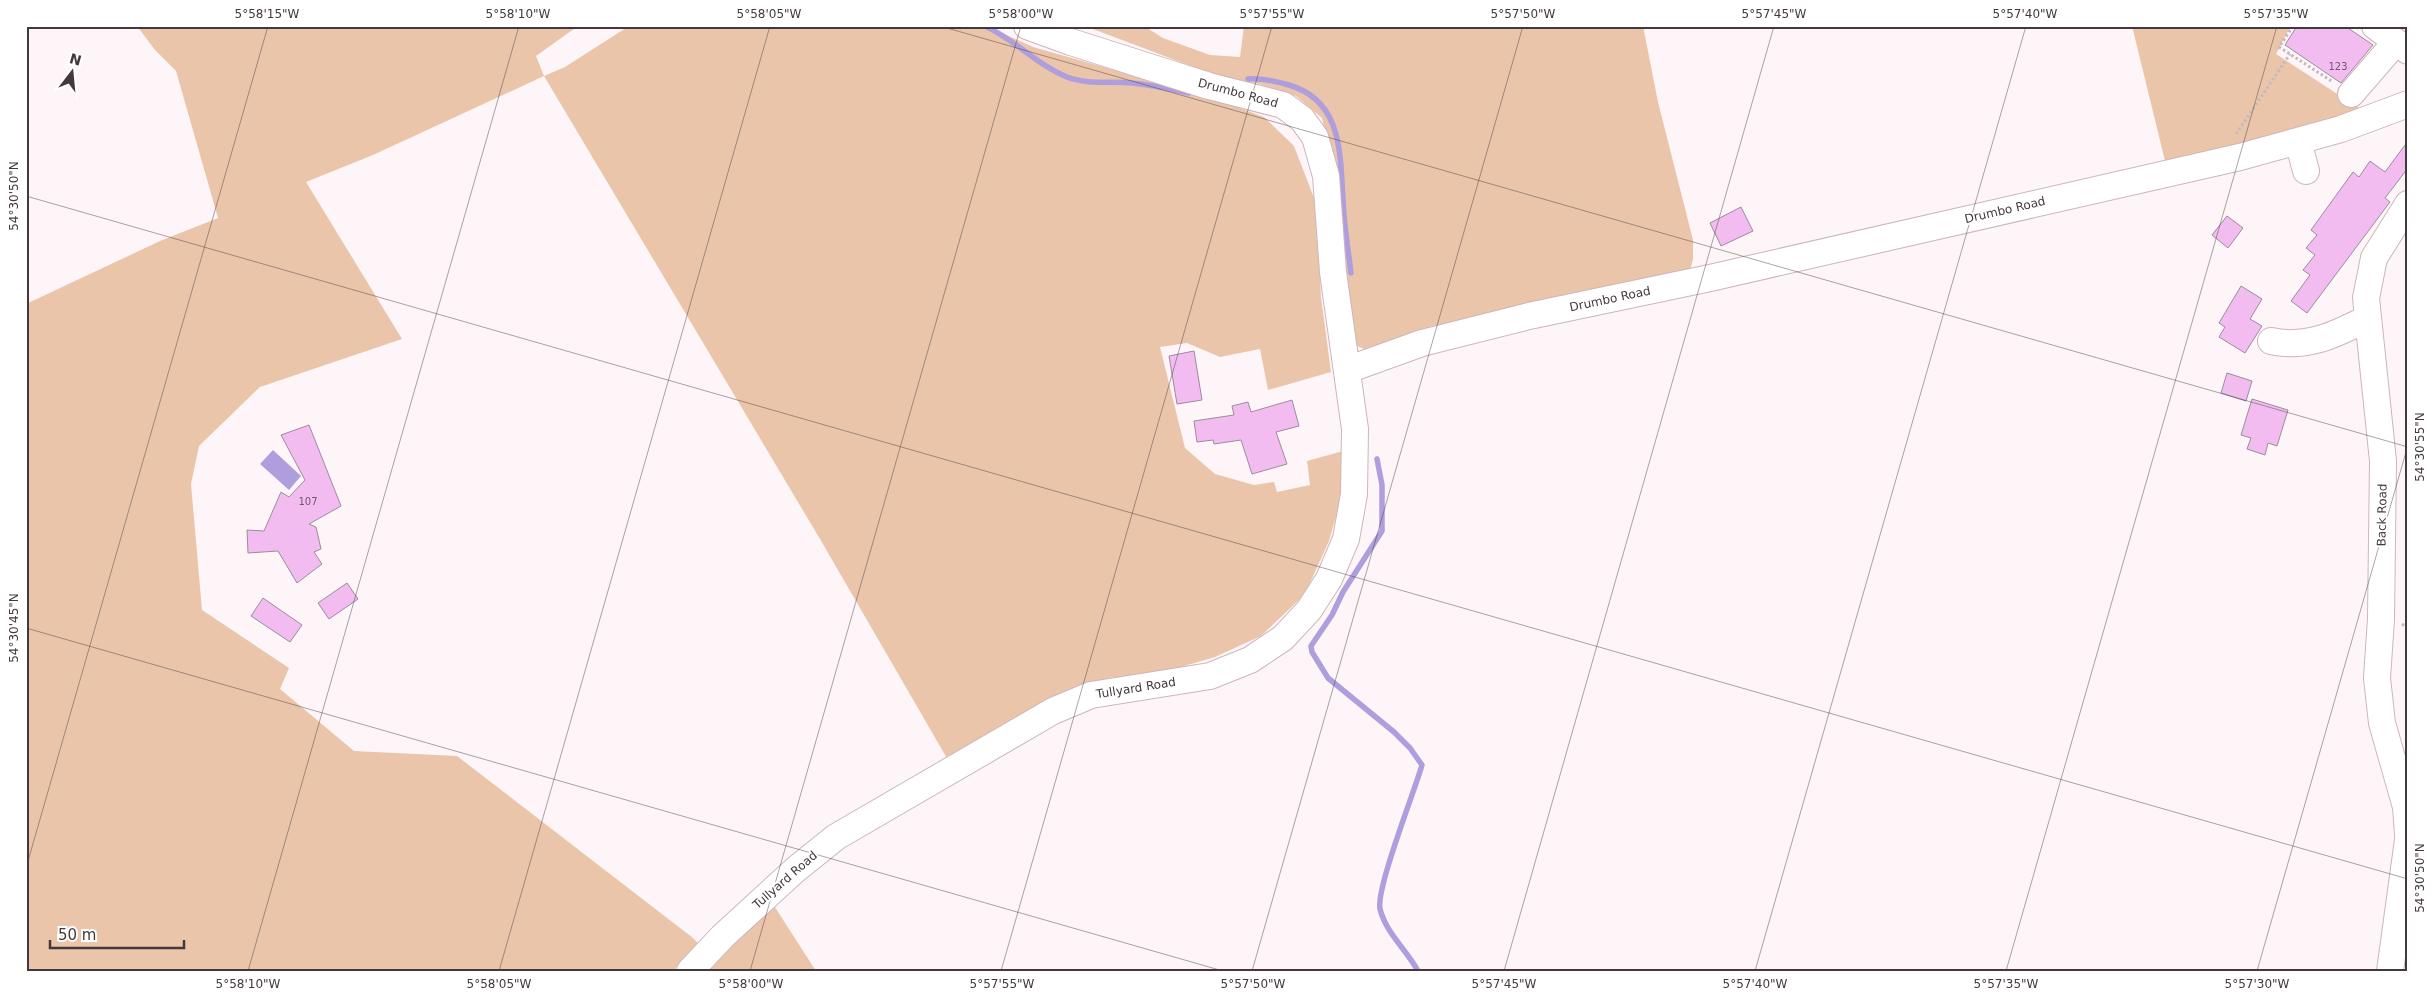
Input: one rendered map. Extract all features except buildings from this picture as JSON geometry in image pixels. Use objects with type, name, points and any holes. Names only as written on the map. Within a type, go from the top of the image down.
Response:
[{"type":"street","name":"Drumbo Road","points":[[1027,26],[1070,42],[1209,86],[1283,105],[1302,119],[1315,137],[1326,176],[1333,272],[1346,370],[1422,343],[1528,316],[1710,278],[2240,157],[2341,128],[2408,104]]},
{"type":"street","points":[[2351,94],[2402,47],[2375,26]]},
{"type":"street","points":[[2298,141],[2306,171]]},
{"type":"street","name":"Back Road","points":[[2408,204],[2374,258],[2366,298],[2383,461],[2381,619],[2377,678],[2382,723],[2406,807],[2408,834]]},
{"type":"street","points":[[2271,341],[2290,344],[2320,340],[2368,318]]},
{"type":"street","name":"Tullyard Road","points":[[690,971],[723,936],[787,876],[836,837],[1053,711],[1091,694],[1210,676],[1250,660],[1283,638],[1309,610],[1329,579],[1346,538],[1354,494],[1355,429],[1346,370]]},
{"type":"street","points":[[2390,971],[2408,840]]},
{"type":"path","points":[[2293,26],[2279,47],[2351,94]]},
{"type":"path","points":[[2236,134],[2290,54]]},
{"type":"shaded area","points":[[137,26],[578,26],[536,56],[544,76],[373,155],[306,182],[402,339],[260,387],[199,446],[191,484],[202,610],[289,668],[280,689],[354,751],[457,756],[693,938],[698,943],[673,971],[26,971],[26,304],[160,241],[218,218],[176,71],[155,50]]},
{"type":"shaded area","points":[[629,26],[987,26],[1033,47],[1213,98],[1264,117],[1294,146],[1316,203],[1321,297],[1331,372],[1268,390],[1260,349],[1220,357],[1187,343],[1160,347],[1185,448],[1215,474],[1254,485],[1274,482],[1277,492],[1310,485],[1307,461],[1343,451],[1345,472],[1339,506],[1329,541],[1305,594],[1261,636],[1215,657],[1160,673],[1108,678],[1074,690],[948,760],[820,539],[544,76],[565,67]]},
{"type":"shaded area","points":[[1085,26],[1144,26],[1163,38],[1210,55],[1240,57],[1244,26],[1643,26],[1658,102],[1693,240],[1693,259],[1690,271],[1432,326],[1369,351],[1357,346],[1351,340],[1331,156],[1322,118],[1296,96],[1259,84],[1212,74]]},
{"type":"shaded area","points":[[2132,26],[2291,26],[2276,54],[2368,114],[2166,165]]},
{"type":"shaded area","points":[[273,450],[301,476],[289,490],[260,464]]},
{"type":"shaded area","points":[[771,901],[816,971],[704,971]]},
{"type":"waterway","points":[[985,26],[996,31],[1046,66],[1067,77],[1091,82],[1124,82],[1189,93]]},
{"type":"waterway","points":[[1248,79],[1279,82],[1307,93],[1320,103],[1329,116],[1339,148],[1344,218],[1351,273]]},
{"type":"waterway","points":[[1377,459],[1382,485],[1382,531],[1343,592],[1332,615],[1311,646],[1312,652],[1328,678],[1394,732],[1410,748],[1422,765],[1389,862],[1380,898],[1380,909],[1387,926],[1418,971]]}]
